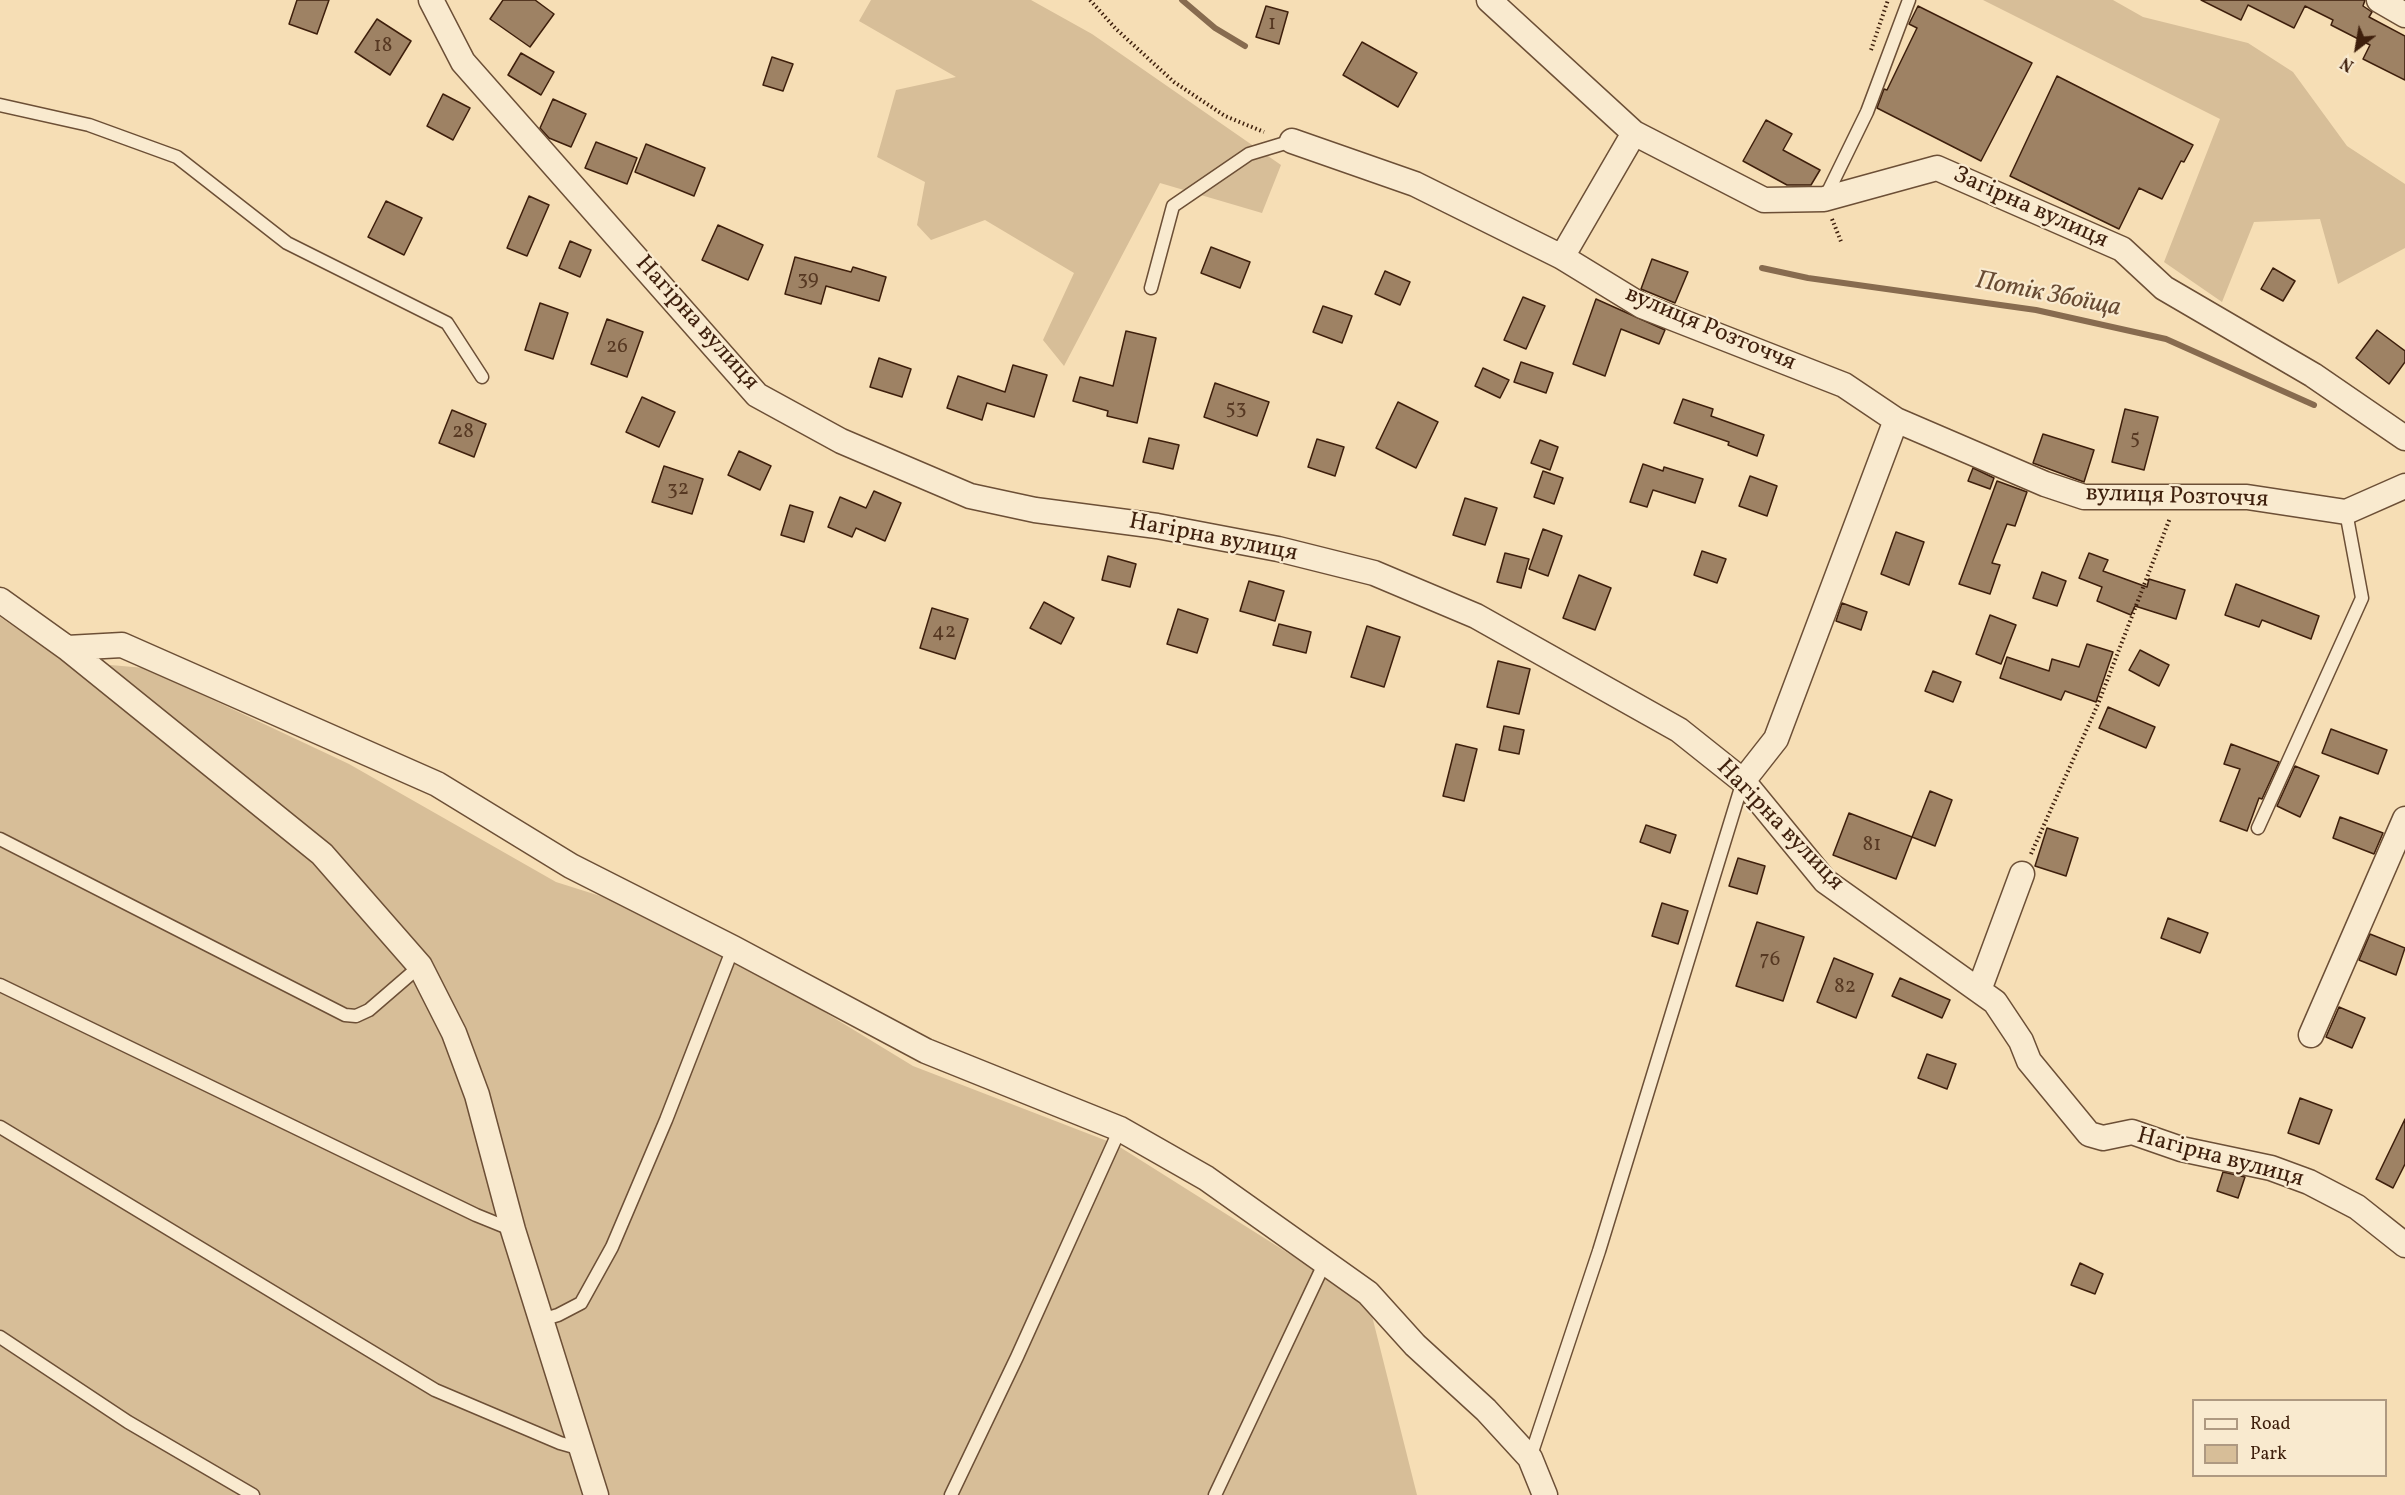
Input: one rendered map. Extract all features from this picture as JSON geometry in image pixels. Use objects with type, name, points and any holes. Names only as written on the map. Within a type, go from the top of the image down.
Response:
[{"type":"street","name":"Нагірна вулиця","points":[[431,0],[463,62],[757,395],[842,441],[970,496],[1035,510],[1157,526],[1256,544],[1374,573],[1476,616],[1679,730],[1743,781],[1825,881],[1995,1002],[2021,1041],[2029,1061],[2089,1134],[2103,1138],[2132,1132],[2181,1149],[2271,1168],[2309,1182],[2357,1207],[2405,1245]]},
{"type":"street","name":"Загірна вулиця","points":[[1489,0],[1634,133],[1764,200],[1824,199],[1936,168],[2122,249],[2164,288],[2313,375],[2405,438]]},
{"type":"street","points":[[2379,0],[2405,15]]},
{"type":"street","points":[[1562,257],[1634,133]]},
{"type":"street","name":"вулиця Розточчя","points":[[1292,141],[1415,184],[1562,257],[1642,306],[1844,385],[1896,420],[2045,484],[2084,497],[2247,497],[2346,512]]},
{"type":"street","points":[[1743,781],[1776,739],[1896,420]]},
{"type":"street","points":[[2346,512],[2405,486]]},
{"type":"street","points":[[0,600],[67,648],[322,854],[420,966],[454,1033],[477,1095],[513,1230],[596,1495]]},
{"type":"street","points":[[67,648],[123,645],[362,749],[437,784],[572,866],[733,948],[926,1051],[1120,1129],[1206,1178],[1368,1293],[1415,1345],[1486,1410],[1530,1458],[1545,1495]]},
{"type":"street","points":[[2311,1035],[2405,819]]},
{"type":"street","points":[[1979,990],[2022,874]]},
{"type":"lane","points":[[1824,199],[1867,112],[1909,0]]},
{"type":"lane","points":[[0,105],[88,125],[177,157],[287,243],[447,323],[482,377]]},
{"type":"lane","points":[[1151,288],[1173,206],[1249,154],[1292,141]]},
{"type":"lane","points":[[2259,828],[2362,598],[2346,512]]},
{"type":"lane","points":[[1530,1458],[1599,1251],[1743,781]]},
{"type":"lane","points":[[0,839],[345,1015],[356,1016],[369,1010],[420,966]]},
{"type":"lane","points":[[541,1320],[558,1315],[581,1303],[612,1247],[666,1120],[733,948]]},
{"type":"lane","points":[[0,985],[476,1215],[513,1230]]},
{"type":"lane","points":[[0,1127],[435,1390],[560,1443],[581,1449]]},
{"type":"lane","points":[[951,1495],[1017,1357],[1120,1129]]},
{"type":"lane","points":[[1215,1495],[1325,1262]]},
{"type":"lane","points":[[0,1337],[128,1422],[253,1495]]},
{"type":"path","points":[[1090,0],[1146,58],[1201,102],[1244,125],[1292,141]]},
{"type":"path","points":[[2022,874],[2098,704],[2178,497]]},
{"type":"green space","points":[[871,0],[1031,0],[1092,34],[1281,165],[1262,213],[1160,183],[1064,366],[1043,340],[1074,273],[985,220],[931,240],[917,225],[925,182],[877,157],[896,90],[956,77],[859,21]]},
{"type":"green space","points":[[1983,0],[2113,0],[2143,17],[2248,43],[2293,72],[2347,146],[2405,184],[2405,248],[2338,284],[2320,219],[2254,222],[2222,302],[2164,262],[2220,119]]},
{"type":"green space","points":[[0,617],[64,661],[145,668],[349,764],[556,882],[670,918],[913,1066],[1115,1144],[1369,1304],[1417,1495],[0,1495]]},
{"type":"building","points":[[297,0],[329,0],[317,34],[289,24]]},
{"type":"building","points":[[503,0],[535,0],[554,14],[530,47],[490,19]]},
{"type":"building","points":[[2201,0],[2365,0],[2363,6],[2372,12],[2369,17],[2405,36],[2405,80],[2363,59],[2370,45],[2331,25],[2333,20],[2305,6],[2294,28],[2248,5],[2241,20]]},
{"type":"building","points":[[1266,6],[1288,12],[1279,44],[1256,37]]},
{"type":"building","points":[[1918,6],[2032,63],[1981,161],[1877,108],[1884,89],[1887,90],[1917,28],[1909,24]]},
{"type":"building","points":[[377,19],[411,41],[390,75],[355,52]]},
{"type":"building","points":[[1362,42],[1417,73],[1398,107],[1343,75]]},
{"type":"building","points":[[521,53],[554,72],[541,95],[508,75]]},
{"type":"building","points":[[772,57],[793,64],[783,91],[763,85]]},
{"type":"building","points":[[2057,76],[2193,145],[2184,162],[2181,161],[2162,199],[2139,188],[2119,229],[2010,176]]},
{"type":"building","points":[[443,94],[470,108],[453,140],[427,126]]},
{"type":"building","points":[[553,99],[586,114],[571,147],[549,138],[540,128]]},
{"type":"building","points":[[1766,120],[1792,134],[1783,150],[1820,170],[1811,185],[1787,185],[1743,161]]},
{"type":"building","points":[[596,142],[637,158],[627,184],[585,168]]},
{"type":"building","points":[[646,144],[705,168],[694,196],[635,172]]},
{"type":"building","points":[[529,196],[549,205],[527,256],[507,248]]},
{"type":"building","points":[[386,201],[422,218],[404,255],[368,237]]},
{"type":"building","points":[[718,225],[763,245],[748,280],[702,260]]},
{"type":"building","points":[[570,241],[591,250],[580,277],[559,268]]},
{"type":"building","points":[[1211,247],[1250,262],[1240,288],[1201,273]]},
{"type":"building","points":[[795,257],[851,272],[853,267],[886,277],[879,301],[826,286],[821,304],[785,294]]},
{"type":"building","points":[[1652,259],[1688,272],[1675,303],[1641,289]]},
{"type":"building","points":[[2273,268],[2295,281],[2283,301],[2261,289]]},
{"type":"building","points":[[1385,271],[1410,282],[1400,305],[1375,294]]},
{"type":"building","points":[[1523,297],[1545,306],[1526,349],[1504,340]]},
{"type":"building","points":[[1596,299],[1665,330],[1659,344],[1621,329],[1605,376],[1573,364]]},
{"type":"building","points":[[540,303],[568,313],[553,359],[525,350]]},
{"type":"building","points":[[1323,306],[1352,316],[1342,343],[1313,332]]},
{"type":"building","points":[[607,319],[643,332],[627,377],[591,364]]},
{"type":"building","points":[[2377,330],[2405,351],[2405,362],[2389,384],[2356,358]]},
{"type":"building","points":[[1126,331],[1156,338],[1137,423],[1107,416],[1108,411],[1073,401],[1080,377],[1113,386]]},
{"type":"building","points":[[879,358],[911,369],[902,397],[870,387]]},
{"type":"building","points":[[1521,362],[1553,373],[1546,393],[1514,382]]},
{"type":"building","points":[[1013,365],[1047,375],[1034,417],[987,403],[982,420],[947,408],[958,376],[1005,392]]},
{"type":"building","points":[[1483,368],[1509,380],[1500,398],[1475,386]]},
{"type":"building","points":[[1215,383],[1269,402],[1257,436],[1204,417]]},
{"type":"building","points":[[642,397],[675,412],[659,447],[626,432]]},
{"type":"building","points":[[1683,399],[1713,409],[1711,416],[1764,435],[1757,456],[1728,445],[1729,442],[1674,423]]},
{"type":"building","points":[[1398,402],[1438,422],[1416,468],[1376,448]]},
{"type":"building","points":[[2125,409],[2158,417],[2144,470],[2112,462]]},
{"type":"building","points":[[452,410],[486,424],[474,457],[439,443]]},
{"type":"building","points":[[2043,434],[2094,450],[2084,482],[2033,463]]},
{"type":"building","points":[[1149,438],[1179,445],[1173,469],[1143,462]]},
{"type":"building","points":[[1317,439],[1344,447],[1335,476],[1308,467]]},
{"type":"building","points":[[1540,440],[1558,447],[1550,470],[1531,463]]},
{"type":"building","points":[[739,451],[771,466],[760,490],[728,475]]},
{"type":"building","points":[[1643,464],[1663,471],[1664,467],[1703,479],[1695,503],[1653,490],[1647,507],[1630,502]]},
{"type":"building","points":[[664,466],[703,479],[692,514],[652,502]]},
{"type":"building","points":[[1973,468],[1994,478],[1990,489],[1968,481]]},
{"type":"building","points":[[1543,471],[1563,478],[1554,504],[1534,497]]},
{"type":"building","points":[[1750,476],[1777,486],[1767,516],[1739,506]]},
{"type":"building","points":[[1997,481],[2027,492],[2015,526],[2007,524],[1992,563],[2000,565],[1990,594],[1959,584]]},
{"type":"building","points":[[874,491],[901,503],[885,541],[856,528],[852,537],[828,527],[840,497],[866,508]]},
{"type":"building","points":[[1465,498],[1497,508],[1485,545],[1453,535]]},
{"type":"building","points":[[790,505],[813,512],[804,542],[781,535]]},
{"type":"building","points":[[1543,529],[1562,536],[1548,576],[1529,569]]},
{"type":"building","points":[[1896,532],[1924,542],[1909,585],[1881,574]]},
{"type":"building","points":[[1702,551],[1726,559],[1717,583],[1694,575]]},
{"type":"building","points":[[1505,553],[1529,559],[1521,588],[1497,582]]},
{"type":"building","points":[[2089,553],[2108,560],[2103,571],[2147,587],[2149,579],[2185,590],[2176,619],[2135,606],[2131,615],[2097,601],[2102,587],[2079,578]]},
{"type":"building","points":[[1108,556],[1136,564],[1130,587],[1102,580]]},
{"type":"building","points":[[2042,572],[2066,581],[2057,606],[2033,598]]},
{"type":"building","points":[[1579,575],[1611,588],[1595,630],[1563,618]]},
{"type":"building","points":[[1249,581],[1284,591],[1275,621],[1240,611]]},
{"type":"building","points":[[2236,584],[2319,616],[2311,639],[2262,620],[2259,627],[2225,615]]},
{"type":"building","points":[[1044,602],[1074,618],[1061,644],[1030,628]]},
{"type":"building","points":[[1842,603],[1867,612],[1861,630],[1836,621]]},
{"type":"building","points":[[932,608],[968,619],[955,659],[920,648]]},
{"type":"building","points":[[1178,609],[1208,619],[1197,653],[1167,644]]},
{"type":"building","points":[[1990,615],[2016,625],[2001,664],[1976,654]]},
{"type":"building","points":[[1279,624],[1311,632],[1306,653],[1273,645]]},
{"type":"building","points":[[1367,626],[1400,637],[1384,687],[1351,677]]},
{"type":"building","points":[[2087,644],[2113,652],[2096,702],[2065,691],[2061,700],[2000,678],[2007,657],[2049,671],[2052,659],[2079,667]]},
{"type":"building","points":[[2140,650],[2169,665],[2159,686],[2129,670]]},
{"type":"building","points":[[1498,661],[1530,669],[1519,714],[1487,707]]},
{"type":"building","points":[[1933,671],[1961,682],[1953,702],[1925,691]]},
{"type":"building","points":[[2108,707],[2155,727],[2146,748],[2099,728]]},
{"type":"building","points":[[1504,726],[1524,730],[1519,754],[1499,750]]},
{"type":"building","points":[[2331,729],[2387,750],[2378,774],[2322,753]]},
{"type":"building","points":[[1456,744],[1477,749],[1464,801],[1443,796]]},
{"type":"building","points":[[2231,744],[2279,762],[2262,799],[2259,798],[2247,831],[2220,821],[2240,769],[2224,764]]},
{"type":"building","points":[[2295,766],[2319,776],[2300,817],[2277,806]]},
{"type":"building","points":[[1930,791],[1952,800],[1935,846],[1912,837]]},
{"type":"building","points":[[1849,813],[1912,837],[1896,879],[1833,855]]},
{"type":"building","points":[[2340,817],[2383,833],[2374,854],[2333,838]]},
{"type":"building","points":[[1646,825],[1676,835],[1670,853],[1640,842]]},
{"type":"building","points":[[2047,828],[2078,838],[2066,876],[2035,866]]},
{"type":"building","points":[[1738,858],[1765,866],[1757,894],[1729,886]]},
{"type":"building","points":[[1662,903],[1688,911],[1678,944],[1652,936]]},
{"type":"building","points":[[2168,918],[2208,933],[2200,953],[2161,938]]},
{"type":"building","points":[[1757,922],[1804,937],[1783,1001],[1736,986]]},
{"type":"building","points":[[2370,934],[2405,948],[2396,975],[2359,960]]},
{"type":"building","points":[[1834,958],[1873,974],[1856,1018],[1817,1002]]},
{"type":"building","points":[[1900,978],[1950,1000],[1942,1018],[1892,996]]},
{"type":"building","points":[[2339,1007],[2365,1018],[2352,1048],[2326,1037]]},
{"type":"building","points":[[1927,1054],[1956,1064],[1947,1089],[1918,1078]]},
{"type":"building","points":[[2300,1098],[2332,1110],[2319,1144],[2288,1133]]},
{"type":"building","points":[[2405,1119],[2405,1164],[2393,1188],[2376,1179]]},
{"type":"building","points":[[2223,1172],[2245,1177],[2238,1198],[2217,1191]]},
{"type":"building","points":[[2080,1263],[2103,1274],[2095,1294],[2071,1285]]},
{"type":"waterway","name":"Потік Збоїща","points":[[1182,0],[1215,28],[1245,46]]},
{"type":"waterway","name":"Потік Збоїща","points":[[1762,268],[1808,278],[2036,310],[2166,339],[2314,405]]}]
